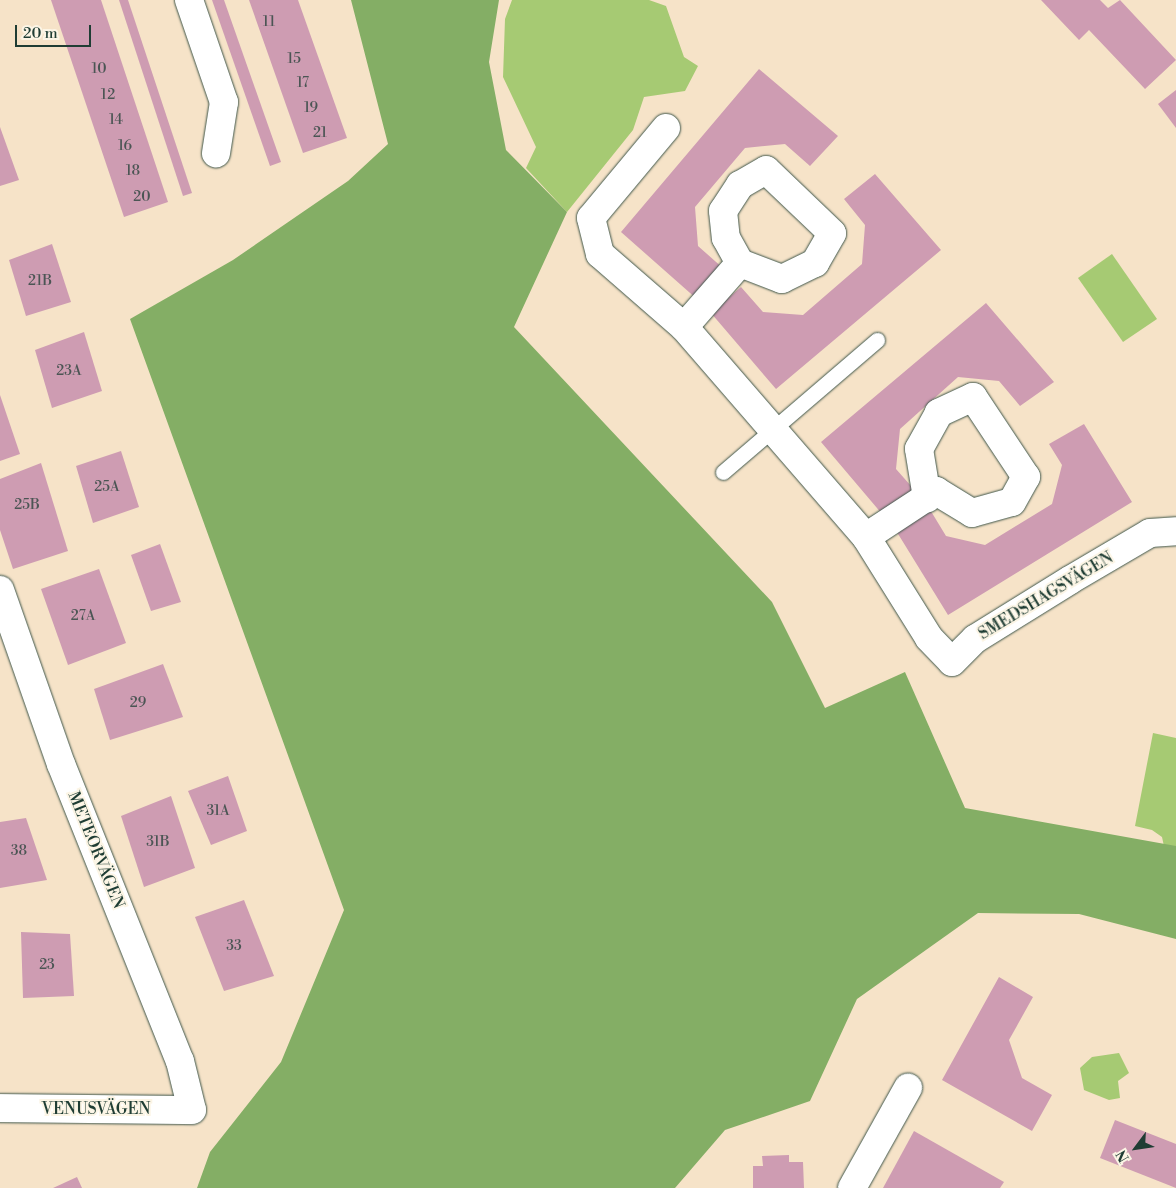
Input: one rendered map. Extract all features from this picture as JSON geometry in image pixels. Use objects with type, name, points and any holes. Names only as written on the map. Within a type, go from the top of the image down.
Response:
[{"type":"street","points":[[189,0],[224,102],[216,152]]},
{"type":"street","name":"SMEDSHAGSVÄGEN","points":[[666,128],[592,218],[600,254],[684,327],[774,431],[866,538],[929,638],[952,662],[975,638],[1150,533],[1176,532]]},
{"type":"street","points":[[684,327],[740,263]]},
{"type":"street","points":[[866,538],[927,498],[936,491],[972,512],[1012,502],[1026,477],[974,398],[939,413],[919,449],[927,498]]},
{"type":"street","name":"METEORVÄGEN","points":[[0,590],[61,764],[180,1061],[192,1110]]},
{"type":"street","points":[[852,1188],[908,1088]]},
{"type":"street","name":"VENUSVÄGEN","points":[[0,1108],[192,1110]]},
{"type":"lane","points":[[723,472],[774,431],[877,340]]},
{"type":"green space","points":[[351,0],[499,0],[489,62],[506,150],[567,212],[514,327],[772,602],[825,708],[905,672],[965,808],[1176,846],[1176,939],[1079,914],[978,913],[857,999],[810,1101],[725,1130],[675,1188],[197,1188],[210,1152],[281,1062],[344,910],[130,319],[233,260],[348,181],[388,144]]},
{"type":"green space","points":[[512,0],[649,0],[666,6],[684,57],[698,66],[685,91],[644,97],[633,130],[567,212],[526,168],[536,147],[503,77],[505,19]]},
{"type":"green space","points":[[1112,254],[1157,319],[1123,342],[1078,278]]},
{"type":"green space","points":[[1153,733],[1176,738],[1176,902],[1162,837],[1152,830],[1135,826]]},
{"type":"green space","points":[[1119,1053],[1129,1073],[1118,1081],[1120,1098],[1109,1100],[1084,1090],[1080,1068],[1092,1057]]},
{"type":"building","points":[[51,0],[101,0],[168,202],[124,217]]},
{"type":"building","points":[[119,0],[128,0],[192,193],[183,196]]},
{"type":"building","points":[[212,0],[224,0],[281,162],[270,166]]},
{"type":"building","points":[[249,0],[298,0],[347,138],[303,153]]},
{"type":"building","points":[[1041,0],[1100,0],[1108,8],[1120,0],[1176,60],[1145,89],[1089,30],[1079,40]]},
{"type":"building","points":[[759,69],[838,136],[810,166],[785,144],[745,148],[695,207],[698,246],[724,269],[698,300],[621,232]]},
{"type":"building","points":[[1176,90],[1176,128],[1158,104]]},
{"type":"building","points":[[0,127],[19,180],[0,186]]},
{"type":"building","points":[[875,174],[941,250],[776,389],[711,313],[741,287],[763,312],[803,315],[862,264],[865,225],[844,199]]},
{"type":"building","points":[[52,244],[71,302],[26,316],[9,260]]},
{"type":"building","points":[[986,303],[1054,382],[1020,406],[999,381],[958,377],[900,429],[896,469],[919,495],[888,521],[821,442]]},
{"type":"building","points":[[84,332],[102,391],[52,408],[35,350]]},
{"type":"building","points":[[0,395],[20,454],[0,461]]},
{"type":"building","points":[[1084,424],[1132,502],[948,615],[895,529],[929,508],[946,536],[985,545],[1052,504],[1062,465],[1049,444]]},
{"type":"building","points":[[121,451],[139,507],[93,523],[76,466]]},
{"type":"building","points":[[41,463],[68,551],[13,569],[0,530],[0,479]]},
{"type":"building","points":[[160,544],[181,602],[151,611],[131,555]]},
{"type":"building","points":[[99,569],[126,643],[68,665],[41,589]]},
{"type":"building","points":[[163,664],[183,717],[110,740],[94,689]]},
{"type":"building","points":[[228,776],[247,831],[211,845],[188,791]]},
{"type":"building","points":[[171,796],[195,868],[144,887],[121,816]]},
{"type":"building","points":[[26,818],[47,880],[0,888],[0,822]]},
{"type":"building","points":[[244,900],[274,976],[224,991],[195,917]]},
{"type":"building","points":[[21,932],[70,934],[74,996],[23,998]]},
{"type":"building","points":[[999,977],[1033,997],[1009,1040],[1022,1078],[1052,1095],[1032,1131],[942,1080]]},
{"type":"building","points":[[1115,1120],[1176,1144],[1176,1188],[1100,1158]]},
{"type":"building","points":[[914,1131],[1004,1182],[1000,1188],[883,1188]]},
{"type":"building","points":[[789,1155],[789,1162],[803,1162],[804,1188],[753,1188],[753,1166],[763,1166],[762,1156]]},
{"type":"building","points":[[77,1177],[82,1188],[53,1188]]}]
